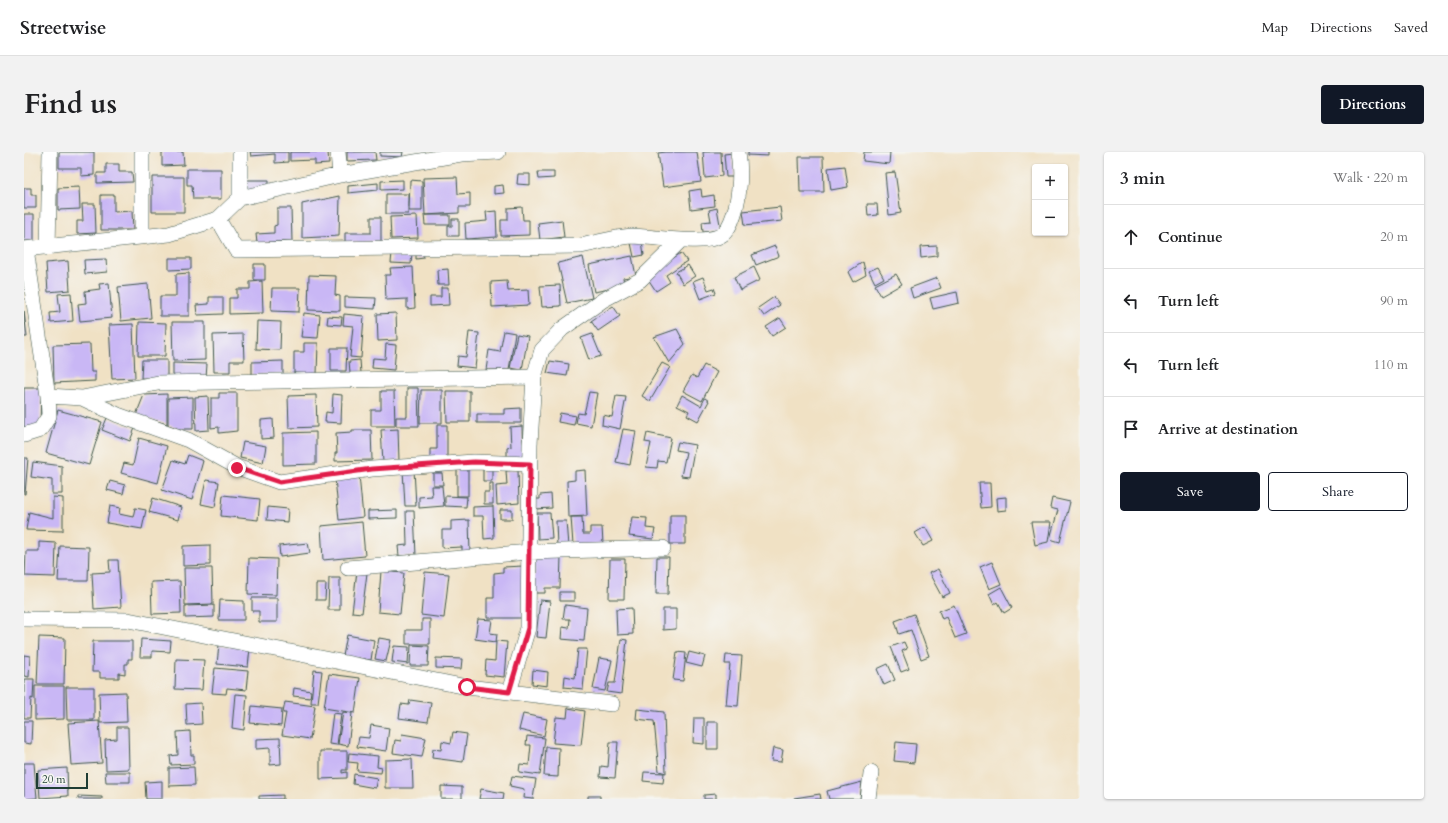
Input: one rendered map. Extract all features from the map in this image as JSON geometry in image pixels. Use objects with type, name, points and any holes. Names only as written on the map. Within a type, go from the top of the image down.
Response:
[{"type":"street","points":[[48,248],[50,152]]},
{"type":"street","points":[[142,152],[142,236]]},
{"type":"street","points":[[240,152],[240,198]]},
{"type":"street","points":[[338,152],[340,175]]},
{"type":"street","points":[[24,435],[40,430],[49,416],[48,396],[25,249],[48,248],[169,234],[218,220],[240,198],[340,175],[461,154],[498,152]]},
{"type":"street","points":[[218,220],[236,250],[580,246],[631,236],[679,242],[718,237],[725,232],[734,215],[738,199],[740,165],[738,152]]},
{"type":"street","points":[[509,692],[528,628],[530,464],[534,377],[542,350],[562,328],[603,300],[640,280],[679,242]]},
{"type":"street","points":[[48,396],[82,398],[158,383],[534,377]]},
{"type":"street","points":[[82,398],[118,414],[188,440],[237,468],[279,482],[372,469],[474,462],[530,464]]},
{"type":"street","points":[[348,568],[529,552],[663,548]]},
{"type":"street","points":[[24,618],[128,620],[467,687],[612,704]]},
{"type":"street","points":[[868,799],[871,774]]},
{"type":"building","points":[[59,152],[94,152],[94,175],[81,176],[81,168],[59,168]]},
{"type":"building","points":[[162,152],[183,152],[184,165],[162,166]]},
{"type":"building","points":[[250,152],[288,152],[288,162],[275,163],[275,154],[251,156]]},
{"type":"building","points":[[290,152],[328,152],[329,164],[315,165],[315,160],[290,161]]},
{"type":"building","points":[[347,152],[375,152],[376,160],[347,161]]},
{"type":"building","points":[[380,152],[403,152],[402,157],[380,156]]},
{"type":"building","points":[[697,152],[701,182],[663,187],[658,153]]},
{"type":"building","points":[[703,152],[721,152],[722,176],[705,178]]},
{"type":"building","points":[[748,152],[768,152],[768,156],[748,155]]},
{"type":"building","points":[[864,152],[890,152],[889,164],[863,161]]},
{"type":"building","points":[[733,153],[734,177],[726,177],[724,154]]},
{"type":"building","points":[[799,157],[823,157],[824,192],[800,192]]},
{"type":"building","points":[[106,164],[119,164],[119,172],[132,172],[133,182],[97,183],[97,173],[106,173]]},
{"type":"building","points":[[845,166],[848,187],[831,190],[828,168]]},
{"type":"building","points":[[187,169],[221,169],[221,199],[193,199],[192,185],[187,185]]},
{"type":"building","points":[[538,172],[554,172],[554,178],[539,179]]},
{"type":"building","points":[[895,172],[901,213],[889,215],[885,173]]},
{"type":"building","points":[[518,174],[530,174],[530,185],[517,184]]},
{"type":"building","points":[[152,177],[184,177],[184,212],[152,212]]},
{"type":"building","points":[[457,177],[458,194],[470,193],[470,207],[459,207],[459,213],[425,215],[423,178]]},
{"type":"building","points":[[246,180],[269,180],[269,191],[247,191]]},
{"type":"building","points":[[403,180],[403,189],[381,190],[381,181]]},
{"type":"building","points":[[410,180],[422,181],[422,211],[409,211]]},
{"type":"building","points":[[378,183],[378,190],[348,193],[348,186]]},
{"type":"building","points":[[503,185],[504,193],[494,194],[494,186]]},
{"type":"building","points":[[79,187],[80,209],[58,210],[58,188]]},
{"type":"building","points":[[24,188],[31,188],[31,195],[36,195],[36,208],[24,208]]},
{"type":"building","points":[[701,189],[702,197],[714,195],[715,206],[691,209],[689,191]]},
{"type":"building","points":[[386,194],[408,194],[408,214],[386,214]]},
{"type":"building","points":[[101,195],[114,195],[114,212],[132,211],[133,230],[101,230]]},
{"type":"building","points":[[340,196],[339,236],[302,238],[302,204]]},
{"type":"building","points":[[82,204],[95,204],[96,233],[77,234],[77,221],[83,221]]},
{"type":"building","points":[[867,204],[877,204],[878,215],[868,216]]},
{"type":"building","points":[[522,207],[523,220],[529,220],[529,235],[501,236],[501,220],[508,220],[508,208]]},
{"type":"building","points":[[780,207],[782,221],[745,225],[743,211]]},
{"type":"building","points":[[277,208],[291,208],[292,241],[257,243],[256,234],[274,233],[274,226],[277,225]]},
{"type":"building","points":[[717,208],[721,230],[703,232],[702,222],[711,221],[709,210]]},
{"type":"building","points":[[496,211],[497,237],[466,239],[465,223],[487,221],[486,212]]},
{"type":"building","points":[[24,214],[34,214],[34,241],[24,241]]},
{"type":"building","points":[[424,215],[450,215],[450,225],[425,225]]},
{"type":"building","points":[[417,216],[418,238],[391,239],[390,217]]},
{"type":"building","points":[[371,217],[381,217],[381,241],[345,243],[345,233],[371,233]]},
{"type":"building","points":[[452,219],[459,219],[459,236],[448,236],[448,226],[452,226]]},
{"type":"building","points":[[562,220],[564,237],[540,240],[538,223]]},
{"type":"building","points":[[642,241],[644,255],[634,257],[631,243]]},
{"type":"building","points":[[775,246],[779,256],[756,265],[752,255]]},
{"type":"building","points":[[937,246],[937,256],[921,258],[920,247]]},
{"type":"building","points":[[423,251],[424,258],[416,259],[416,252]]},
{"type":"building","points":[[392,253],[412,253],[411,264],[391,263]]},
{"type":"building","points":[[681,253],[687,261],[666,275],[670,282],[656,291],[646,276]]},
{"type":"building","points":[[632,256],[636,276],[623,278],[625,286],[594,292],[589,265]]},
{"type":"building","points":[[583,257],[592,298],[567,303],[558,263]]},
{"type":"building","points":[[169,258],[191,258],[191,269],[169,270]]},
{"type":"building","points":[[106,259],[107,272],[85,274],[84,260]]},
{"type":"building","points":[[68,261],[70,290],[48,292],[46,263]]},
{"type":"building","points":[[863,262],[866,275],[853,282],[848,272]]},
{"type":"building","points":[[254,264],[265,264],[265,280],[254,280]]},
{"type":"building","points":[[688,265],[695,276],[683,284],[676,272]]},
{"type":"building","points":[[413,267],[415,308],[407,309],[407,299],[386,300],[385,275],[391,275],[390,268]]},
{"type":"building","points":[[754,267],[760,280],[740,290],[734,277]]},
{"type":"building","points":[[878,267],[884,278],[875,283],[869,271]]},
{"type":"building","points":[[448,269],[449,285],[438,285],[437,270]]},
{"type":"building","points":[[189,273],[189,316],[160,316],[160,296],[176,296],[176,274]]},
{"type":"building","points":[[896,274],[902,284],[881,296],[875,285]]},
{"type":"building","points":[[309,275],[336,276],[335,295],[340,296],[340,311],[308,310]]},
{"type":"building","points":[[703,277],[708,290],[714,288],[716,293],[700,299],[693,281]]},
{"type":"building","points":[[937,278],[941,288],[913,298],[910,288]]},
{"type":"building","points":[[262,281],[263,313],[229,314],[229,298],[237,298],[237,289],[250,289],[250,282]]},
{"type":"building","points":[[507,281],[508,291],[528,290],[529,305],[492,307],[491,282]]},
{"type":"building","points":[[109,283],[112,318],[80,321],[78,304],[86,303],[85,291],[100,289],[99,284]]},
{"type":"building","points":[[148,284],[151,318],[121,321],[118,287]]},
{"type":"building","points":[[560,285],[561,306],[542,307],[540,286]]},
{"type":"building","points":[[272,288],[300,288],[299,312],[271,311]]},
{"type":"building","points":[[441,288],[448,288],[449,305],[430,306],[430,297],[441,297]]},
{"type":"building","points":[[957,292],[959,303],[933,309],[930,298]]},
{"type":"building","points":[[71,293],[73,321],[51,323],[50,313],[60,312],[58,294]]},
{"type":"building","points":[[209,297],[223,297],[223,314],[197,315],[196,305],[209,304]]},
{"type":"building","points":[[345,297],[376,298],[375,309],[345,307]]},
{"type":"building","points":[[774,297],[780,305],[764,316],[758,308]]},
{"type":"building","points":[[613,306],[620,316],[598,331],[591,321]]},
{"type":"building","points":[[24,311],[27,337],[24,337]]},
{"type":"building","points":[[304,313],[320,315],[318,338],[301,337]]},
{"type":"building","points":[[396,313],[397,340],[378,341],[377,314]]},
{"type":"building","points":[[344,314],[364,316],[361,358],[350,357],[353,326],[343,325]]},
{"type":"building","points":[[328,316],[342,317],[341,325],[327,324]]},
{"type":"building","points":[[780,318],[786,327],[772,336],[766,327]]},
{"type":"building","points":[[257,321],[281,322],[280,350],[256,349]]},
{"type":"building","points":[[139,322],[166,323],[165,356],[138,356]]},
{"type":"building","points":[[172,322],[205,322],[205,360],[173,361]]},
{"type":"building","points":[[133,324],[135,378],[112,379],[109,325]]},
{"type":"building","points":[[677,329],[685,344],[669,363],[654,337]]},
{"type":"building","points":[[504,331],[515,333],[509,370],[486,370],[489,350],[500,352]]},
{"type":"building","points":[[469,332],[479,333],[475,368],[457,366],[458,356],[466,357]]},
{"type":"building","points":[[243,334],[244,361],[230,361],[230,372],[214,372],[213,335]]},
{"type":"building","points":[[517,334],[528,336],[522,370],[510,368]]},
{"type":"building","points":[[592,334],[601,356],[589,360],[581,338]]},
{"type":"building","points":[[304,343],[318,343],[317,374],[294,373],[294,352],[304,352]]},
{"type":"building","points":[[90,344],[91,372],[95,372],[95,381],[54,383],[53,345]]},
{"type":"building","points":[[386,344],[396,345],[394,370],[372,368],[373,358],[385,359]]},
{"type":"building","points":[[331,348],[347,348],[346,371],[331,371]]},
{"type":"building","points":[[142,360],[167,360],[167,379],[141,378]]},
{"type":"building","points":[[360,360],[361,373],[350,373],[349,361]]},
{"type":"building","points":[[283,361],[283,374],[252,375],[252,362]]},
{"type":"building","points":[[550,361],[569,364],[567,376],[547,373]]},
{"type":"building","points":[[173,363],[207,364],[206,378],[173,378]]},
{"type":"building","points":[[662,363],[670,367],[650,401],[642,396]]},
{"type":"building","points":[[704,365],[717,372],[702,401],[683,391],[692,375],[697,378]]},
{"type":"building","points":[[24,388],[41,388],[40,429],[24,428]]},
{"type":"building","points":[[407,388],[418,388],[419,426],[396,426],[396,417],[407,417]]},
{"type":"building","points":[[421,390],[442,390],[442,423],[420,423]]},
{"type":"building","points":[[381,391],[394,391],[395,426],[371,426],[371,410],[381,410]]},
{"type":"building","points":[[446,391],[470,391],[470,422],[447,422]]},
{"type":"building","points":[[589,392],[597,393],[591,426],[576,423],[578,413],[584,414]]},
{"type":"building","points":[[219,393],[237,393],[237,431],[219,433],[219,427],[211,428],[211,398],[219,398]]},
{"type":"building","points":[[167,394],[167,424],[136,415],[144,395]]},
{"type":"building","points":[[333,394],[342,395],[341,423],[325,422],[326,412],[332,413]]},
{"type":"building","points":[[316,395],[317,427],[289,428],[288,396]]},
{"type":"building","points":[[682,395],[701,406],[705,398],[709,401],[698,421],[687,415],[689,411],[677,405]]},
{"type":"building","points":[[208,396],[209,430],[196,431],[195,397]]},
{"type":"building","points":[[616,396],[626,397],[620,429],[602,425],[603,415],[612,417]]},
{"type":"building","points":[[193,397],[193,429],[179,429],[168,425],[168,398]]},
{"type":"building","points":[[521,408],[521,423],[477,423],[477,414],[504,414],[504,409]]},
{"type":"building","points":[[58,410],[102,422],[89,465],[46,453]]},
{"type":"building","points":[[560,413],[576,416],[574,425],[558,422]]},
{"type":"building","points":[[107,418],[135,428],[130,441],[102,430]]},
{"type":"building","points":[[273,419],[274,438],[261,439],[261,420]]},
{"type":"building","points":[[437,425],[447,425],[447,459],[430,459],[430,449],[437,449]]},
{"type":"building","points":[[522,426],[523,458],[507,459],[507,448],[511,447],[510,427]]},
{"type":"building","points":[[398,429],[399,461],[383,462],[381,430]]},
{"type":"building","points":[[623,429],[636,431],[630,465],[616,462]]},
{"type":"building","points":[[352,430],[371,430],[372,460],[335,461],[335,453],[337,453],[336,433],[352,432]]},
{"type":"building","points":[[316,432],[316,464],[283,465],[283,433]]},
{"type":"building","points":[[647,433],[671,438],[666,462],[658,461],[657,468],[646,467],[651,443],[645,442]]},
{"type":"building","points":[[139,438],[167,446],[158,483],[121,473],[124,463],[133,465]]},
{"type":"building","points":[[243,442],[266,446],[263,463],[240,458]]},
{"type":"building","points":[[678,442],[695,445],[689,477],[681,476],[686,452],[676,450]]},
{"type":"building","points":[[188,455],[203,461],[192,500],[162,490],[173,460],[185,464]]},
{"type":"building","points":[[24,458],[28,458],[25,494],[24,494]]},
{"type":"building","points":[[33,462],[62,466],[62,494],[52,494],[52,480],[31,477]]},
{"type":"building","points":[[492,466],[492,481],[483,481],[483,467]]},
{"type":"building","points":[[457,468],[468,468],[468,496],[457,496]]},
{"type":"building","points":[[414,469],[416,506],[405,506],[403,470]]},
{"type":"building","points":[[518,470],[519,503],[497,505],[496,486],[507,485],[506,471]]},
{"type":"building","points":[[585,470],[587,516],[568,517],[567,481],[575,480],[575,471]]},
{"type":"building","points":[[433,473],[442,473],[443,485],[433,485]]},
{"type":"building","points":[[359,475],[363,517],[339,520],[335,478]]},
{"type":"building","points":[[206,480],[219,482],[215,507],[201,504]]},
{"type":"building","points":[[110,481],[125,485],[123,494],[107,490]]},
{"type":"building","points":[[489,483],[493,483],[493,504],[484,504],[484,492],[489,492]]},
{"type":"building","points":[[979,483],[990,483],[991,507],[981,508]]},
{"type":"building","points":[[431,486],[442,486],[444,506],[419,508],[419,497],[432,496]]},
{"type":"building","points":[[551,494],[552,508],[535,509],[535,499],[540,499],[540,495]]},
{"type":"building","points":[[223,495],[260,499],[258,520],[221,516]]},
{"type":"building","points":[[445,496],[467,497],[466,507],[445,506]]},
{"type":"building","points":[[53,497],[63,498],[63,531],[26,530],[29,512],[53,518]]},
{"type":"building","points":[[1006,497],[1006,510],[997,511],[996,498]]},
{"type":"building","points":[[153,498],[181,507],[178,520],[149,512]]},
{"type":"building","points":[[1052,498],[1070,502],[1060,542],[1050,539],[1058,510],[1050,508]]},
{"type":"building","points":[[110,506],[120,508],[119,514],[133,517],[135,508],[146,510],[142,529],[107,523]]},
{"type":"building","points":[[493,506],[494,538],[484,539],[483,516],[473,516],[473,507]]},
{"type":"building","points":[[268,507],[288,509],[287,522],[267,520]]},
{"type":"building","points":[[397,510],[397,518],[368,519],[368,511]]},
{"type":"building","points":[[500,510],[512,510],[512,519],[500,519]]},
{"type":"building","points":[[406,511],[414,511],[416,556],[399,556],[398,546],[407,545]]},
{"type":"building","points":[[537,513],[550,513],[552,538],[538,539]]},
{"type":"building","points":[[670,515],[685,515],[685,544],[670,544]]},
{"type":"building","points":[[571,517],[582,517],[583,534],[590,534],[590,527],[602,527],[603,544],[573,545]]},
{"type":"building","points":[[632,517],[647,518],[646,528],[655,529],[653,539],[629,536]]},
{"type":"building","points":[[469,520],[470,553],[462,554],[462,547],[442,548],[442,530],[451,530],[451,521]]},
{"type":"building","points":[[556,521],[566,521],[568,546],[557,547]]},
{"type":"building","points":[[362,522],[365,556],[323,560],[321,526]]},
{"type":"building","points":[[1031,522],[1051,522],[1048,542],[1035,545]]},
{"type":"building","points":[[925,527],[933,541],[923,546],[915,533]]},
{"type":"building","points":[[39,542],[56,543],[55,577],[25,576],[26,551],[39,551]]},
{"type":"building","points":[[308,543],[310,553],[280,557],[279,546]]},
{"type":"building","points":[[210,545],[210,565],[183,566],[183,546]]},
{"type":"building","points":[[60,546],[89,547],[88,581],[58,581]]},
{"type":"building","points":[[535,556],[561,556],[560,588],[545,588],[545,593],[534,593]]},
{"type":"building","points":[[657,557],[669,557],[668,594],[656,594]]},
{"type":"building","points":[[249,558],[277,559],[276,595],[248,594]]},
{"type":"building","points":[[610,559],[625,559],[624,599],[609,599]]},
{"type":"building","points":[[109,560],[118,560],[121,607],[94,609],[92,573],[110,572]]},
{"type":"building","points":[[992,562],[1001,584],[989,589],[980,567]]},
{"type":"building","points":[[523,566],[523,618],[487,618],[487,598],[494,598],[494,573],[503,572],[503,567]]},
{"type":"building","points":[[184,568],[212,568],[213,604],[185,605]]},
{"type":"building","points":[[938,569],[950,593],[942,597],[929,573]]},
{"type":"building","points":[[357,571],[367,573],[362,613],[352,612]]},
{"type":"building","points":[[381,571],[404,573],[400,614],[378,612]]},
{"type":"building","points":[[425,572],[449,574],[444,618],[421,615]]},
{"type":"building","points":[[329,578],[340,578],[340,610],[328,610]]},
{"type":"building","points":[[180,581],[181,613],[152,614],[151,582]]},
{"type":"building","points":[[316,584],[326,584],[325,600],[316,600]]},
{"type":"building","points":[[1001,587],[1012,608],[1004,613],[998,602],[994,605],[989,594]]},
{"type":"building","points":[[560,592],[574,592],[574,601],[560,601]]},
{"type":"building","points":[[252,598],[277,598],[277,622],[259,622],[259,611],[252,611]]},
{"type":"building","points":[[220,600],[244,601],[244,620],[219,620]]},
{"type":"building","points":[[540,600],[550,601],[546,638],[536,637]]},
{"type":"building","points":[[214,605],[214,617],[185,618],[185,606]]},
{"type":"building","points":[[565,605],[587,608],[584,641],[561,639],[562,627],[569,628],[570,619],[563,619]]},
{"type":"building","points":[[954,605],[966,634],[955,638],[946,617],[942,619],[939,611]]},
{"type":"building","points":[[632,608],[633,634],[617,635],[616,609]]},
{"type":"building","points":[[663,609],[676,609],[676,629],[663,630]]},
{"type":"building","points":[[914,614],[929,656],[921,659],[911,630],[899,634],[895,621]]},
{"type":"building","points":[[422,619],[430,619],[430,644],[406,644],[406,630],[422,630]]},
{"type":"building","points":[[478,619],[492,620],[490,633],[497,634],[496,642],[475,639]]},
{"type":"building","points":[[347,635],[374,640],[371,660],[343,656]]},
{"type":"building","points":[[39,637],[65,638],[64,684],[37,684]]},
{"type":"building","points":[[379,638],[391,640],[386,661],[375,659]]},
{"type":"building","points":[[141,639],[171,641],[170,652],[152,651],[152,657],[140,657]]},
{"type":"building","points":[[621,639],[627,640],[621,694],[607,692],[609,683],[615,683]]},
{"type":"building","points":[[93,641],[132,641],[132,659],[128,659],[128,664],[125,664],[125,674],[119,673],[119,678],[100,678],[100,672],[92,672]]},
{"type":"building","points":[[496,641],[507,642],[504,677],[485,675],[486,660],[495,661]]},
{"type":"building","points":[[904,642],[907,649],[902,651],[909,669],[901,672],[891,647]]},
{"type":"building","points":[[219,645],[250,648],[248,667],[217,664]]},
{"type":"building","points":[[411,645],[429,646],[428,666],[410,666]]},
{"type":"building","points":[[394,646],[409,647],[408,664],[392,662]]},
{"type":"building","points":[[578,649],[587,649],[583,689],[564,687],[565,676],[575,678]]},
{"type":"building","points":[[677,652],[686,653],[683,681],[673,680]]},
{"type":"building","points":[[689,652],[705,656],[702,667],[686,663]]},
{"type":"building","points":[[24,655],[30,656],[29,677],[24,676]]},
{"type":"building","points":[[726,655],[742,656],[738,706],[726,705],[730,664],[725,664]]},
{"type":"building","points":[[436,658],[462,659],[461,669],[436,668]]},
{"type":"building","points":[[599,658],[612,660],[605,691],[593,689]]},
{"type":"building","points":[[176,659],[204,660],[202,690],[175,689]]},
{"type":"building","points":[[888,664],[895,680],[884,685],[877,669]]},
{"type":"building","points":[[215,668],[248,671],[246,690],[227,688],[226,694],[212,693]]},
{"type":"building","points":[[314,670],[322,671],[318,703],[311,703]]},
{"type":"building","points":[[533,670],[548,672],[547,686],[532,684]]},
{"type":"building","points":[[329,674],[360,678],[355,713],[324,708]]},
{"type":"building","points":[[24,679],[34,679],[30,718],[24,718]]},
{"type":"building","points":[[35,686],[64,686],[64,719],[35,720]]},
{"type":"building","points":[[66,687],[94,687],[94,720],[67,720]]},
{"type":"building","points":[[294,688],[311,691],[310,698],[293,696]]},
{"type":"building","points":[[126,692],[127,722],[100,723],[99,693]]},
{"type":"building","points":[[235,694],[247,695],[244,730],[232,728]]},
{"type":"building","points":[[410,700],[431,703],[428,722],[399,718],[401,704],[409,705]]},
{"type":"building","points":[[285,702],[315,706],[310,739],[282,735],[286,713],[283,713]]},
{"type":"building","points":[[201,703],[202,724],[187,725],[186,704]]},
{"type":"building","points":[[252,706],[282,709],[281,726],[250,723]]},
{"type":"building","points":[[568,708],[585,711],[581,745],[553,743],[556,717],[567,718]]},
{"type":"building","points":[[637,709],[664,712],[666,773],[659,771],[654,721],[636,719]]},
{"type":"building","points":[[343,712],[352,713],[348,746],[338,744]]},
{"type":"building","points":[[333,713],[341,714],[337,745],[329,744]]},
{"type":"building","points":[[523,714],[547,719],[544,736],[519,730]]},
{"type":"building","points":[[694,718],[704,718],[704,744],[693,743]]},
{"type":"building","points":[[24,721],[32,721],[31,744],[24,743]]},
{"type":"building","points":[[99,721],[102,763],[71,765],[68,723]]},
{"type":"building","points":[[707,722],[718,722],[718,749],[707,749]]},
{"type":"building","points":[[371,725],[389,728],[386,751],[357,747],[359,737],[369,738]]},
{"type":"building","points":[[117,727],[128,727],[129,769],[106,770],[105,740],[117,739]]},
{"type":"building","points":[[190,731],[191,755],[194,755],[194,764],[171,765],[170,756],[178,755],[177,732]]},
{"type":"building","points":[[453,732],[467,734],[463,762],[432,758],[433,749],[441,750],[442,741],[451,743]]},
{"type":"building","points":[[402,734],[426,738],[422,757],[393,753],[395,740],[401,741]]},
{"type":"building","points":[[527,736],[545,738],[540,775],[519,772],[520,764],[529,765],[531,745],[526,745]]},
{"type":"building","points":[[280,738],[281,764],[270,765],[270,748],[256,749],[256,739]]},
{"type":"building","points":[[610,742],[618,742],[615,778],[600,777],[601,766],[608,767]]},
{"type":"building","points":[[896,742],[916,744],[914,763],[894,761]]},
{"type":"building","points":[[546,747],[559,748],[558,777],[544,776]]},
{"type":"building","points":[[773,748],[783,750],[781,762],[771,761]]},
{"type":"building","points":[[320,751],[347,751],[347,770],[342,770],[342,773],[347,772],[347,778],[320,779]]},
{"type":"building","points":[[349,753],[378,756],[377,767],[382,768],[381,773],[357,771],[358,763],[348,762]]},
{"type":"building","points":[[412,759],[413,788],[385,788],[385,760]]},
{"type":"building","points":[[24,763],[34,763],[37,798],[24,799]]},
{"type":"building","points":[[194,767],[195,785],[169,786],[169,768]]},
{"type":"building","points":[[67,768],[68,796],[40,798],[38,770]]},
{"type":"building","points":[[105,772],[130,772],[130,782],[106,782]]},
{"type":"building","points":[[644,772],[664,773],[663,783],[643,781]]},
{"type":"building","points":[[354,774],[377,778],[375,788],[353,784]]},
{"type":"building","points":[[512,776],[536,779],[533,799],[523,798],[524,789],[510,786]]},
{"type":"building","points":[[162,781],[162,799],[146,799],[145,782]]},
{"type":"building","points":[[862,782],[860,799],[829,799],[827,791]]},
{"type":"building","points":[[441,786],[462,787],[462,799],[441,799]]},
{"type":"building","points":[[481,789],[504,793],[503,799],[479,799]]},
{"type":"building","points":[[716,794],[716,799],[704,799],[704,795]]},
{"type":"building","points":[[820,794],[821,799],[794,799],[794,798]]},
{"type":"building","points":[[283,795],[283,799],[259,799],[259,796]]},
{"type":"building","points":[[78,796],[102,797],[102,799],[78,799]]},
{"type":"building","points":[[588,796],[600,796],[600,799],[588,799]]},
{"type":"route","points":[[237,468],[279,482],[372,469],[474,462],[530,464],[528,527],[528,628],[509,692],[467,687]]}]
